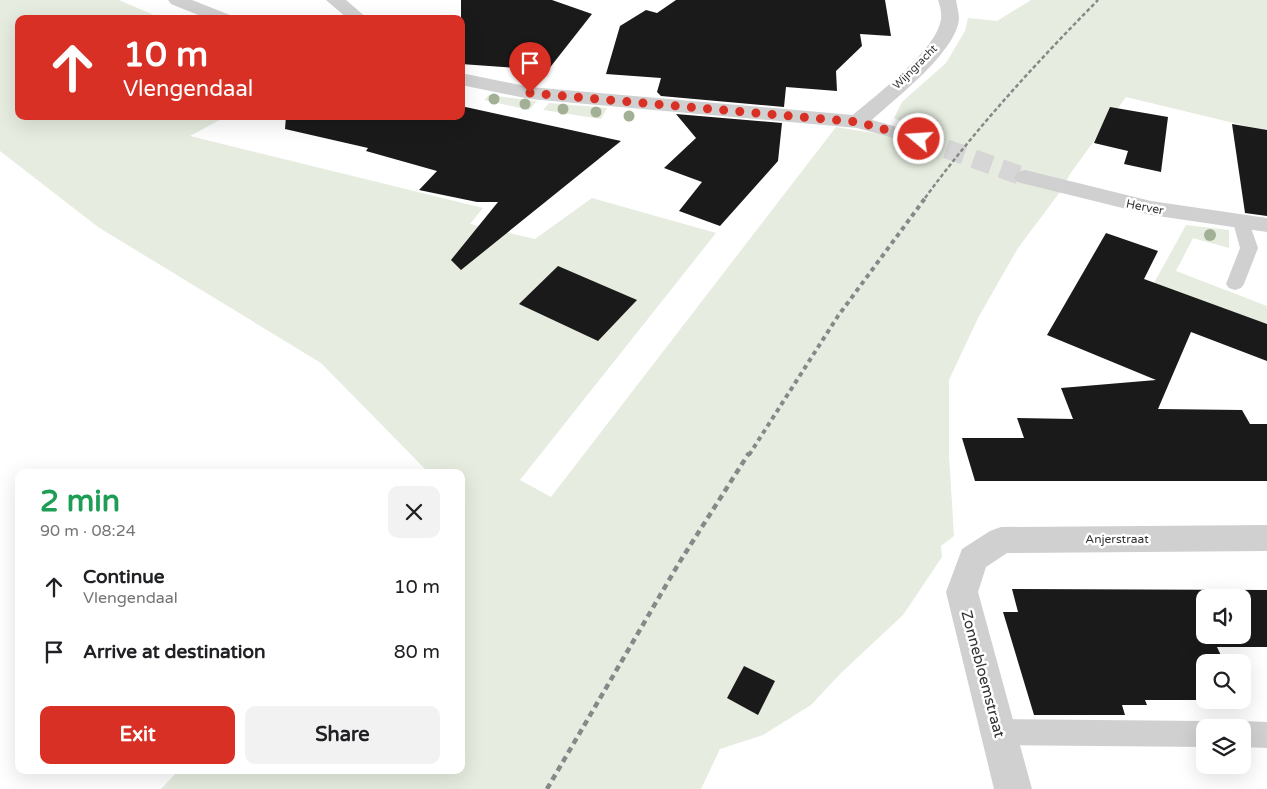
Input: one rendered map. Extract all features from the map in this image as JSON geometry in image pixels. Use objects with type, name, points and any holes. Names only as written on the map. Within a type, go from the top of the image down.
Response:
[{"type":"street","points":[[177,0],[214,15]]},
{"type":"street","points":[[335,0],[354,15]]},
{"type":"street","name":"Wijngracht","points":[[858,122],[928,57],[939,43],[950,19],[946,0]]},
{"type":"street","points":[[465,79],[503,89],[530,93],[858,122],[919,139]]},
{"type":"street","name":"Herver","points":[[1026,177],[1126,203],[1267,225]]},
{"type":"street","name":"Anjerstraat","points":[[973,559],[1001,540],[1267,538]]},
{"type":"street","name":"Zonnebloemstraat","points":[[973,559],[962,592],[1013,789]]},
{"type":"lane","points":[[1235,284],[1249,248],[1241,222]]},
{"type":"lane","points":[[999,732],[1196,734]]},
{"type":"lane","points":[[1251,734],[1267,735]]},
{"type":"shaded area","points":[[0,0],[119,0],[154,15],[15,15],[15,120],[220,120],[190,136],[483,208],[470,224],[535,239],[592,198],[716,233],[520,480],[551,497],[836,127],[898,137],[909,125],[894,118],[902,102],[946,63],[965,31],[968,18],[997,21],[1031,0],[1267,0],[1267,131],[1126,97],[1070,174],[1060,192],[1018,248],[978,318],[949,380],[949,456],[954,536],[941,546],[942,557],[903,615],[841,673],[811,705],[763,735],[720,749],[701,789],[161,789],[175,774],[465,774],[465,469],[425,469],[321,363],[98,227],[0,151]]},
{"type":"shaded area","points":[[489,95],[537,101],[529,110],[484,100]]},
{"type":"shaded area","points":[[549,103],[607,108],[601,119],[543,110]]},
{"type":"shaded area","points":[[1186,225],[1229,230],[1229,248],[1193,238],[1176,271],[1267,306],[1267,324],[1143,303]]},
{"type":"building","points":[[461,0],[552,0],[592,14],[548,70],[465,64],[465,15],[461,15]]},
{"type":"building","points":[[676,0],[885,0],[891,36],[860,34],[862,46],[836,71],[837,91],[786,87],[784,107],[661,96],[657,92],[661,78],[606,74],[620,26],[646,10],[657,13]]},
{"type":"building","points":[[465,107],[621,141],[461,270],[451,260],[498,202],[477,202],[419,190],[437,171],[366,151],[368,148],[285,129],[286,120],[465,120]]},
{"type":"building","points":[[1110,107],[1168,117],[1161,172],[1124,164],[1128,151],[1094,143]]},
{"type":"building","points":[[676,114],[782,123],[778,161],[720,226],[679,211],[702,182],[664,168],[696,138]]},
{"type":"building","points":[[1232,124],[1267,130],[1267,216],[1245,213]]},
{"type":"building","points":[[1106,233],[1158,251],[1144,279],[1267,324],[1267,361],[1191,332],[1158,409],[1242,410],[1250,424],[1267,424],[1267,481],[975,481],[962,438],[1024,438],[1017,418],[1073,419],[1061,388],[1156,380],[1047,335]]},
{"type":"building","points":[[558,266],[637,300],[598,341],[519,304]]},
{"type":"building","points":[[1012,589],[1196,590],[1196,644],[1251,644],[1251,590],[1267,590],[1267,647],[1217,647],[1220,654],[1196,654],[1196,700],[1145,700],[1147,705],[1122,705],[1125,715],[1034,715],[1003,612],[1018,612]]},
{"type":"building","points":[[744,666],[775,681],[758,715],[727,698]]},
{"type":"tunnel","points":[[919,139],[1025,177]]},
{"type":"railway","points":[[925,198],[965,146],[1008,96],[1098,0]]},
{"type":"railway","points":[[749,455],[838,316],[926,197]]},
{"type":"railway","points":[[547,789],[679,563],[749,453]]},
{"type":"route","points":[[530,93],[858,122],[896,131],[919,139]]}]
